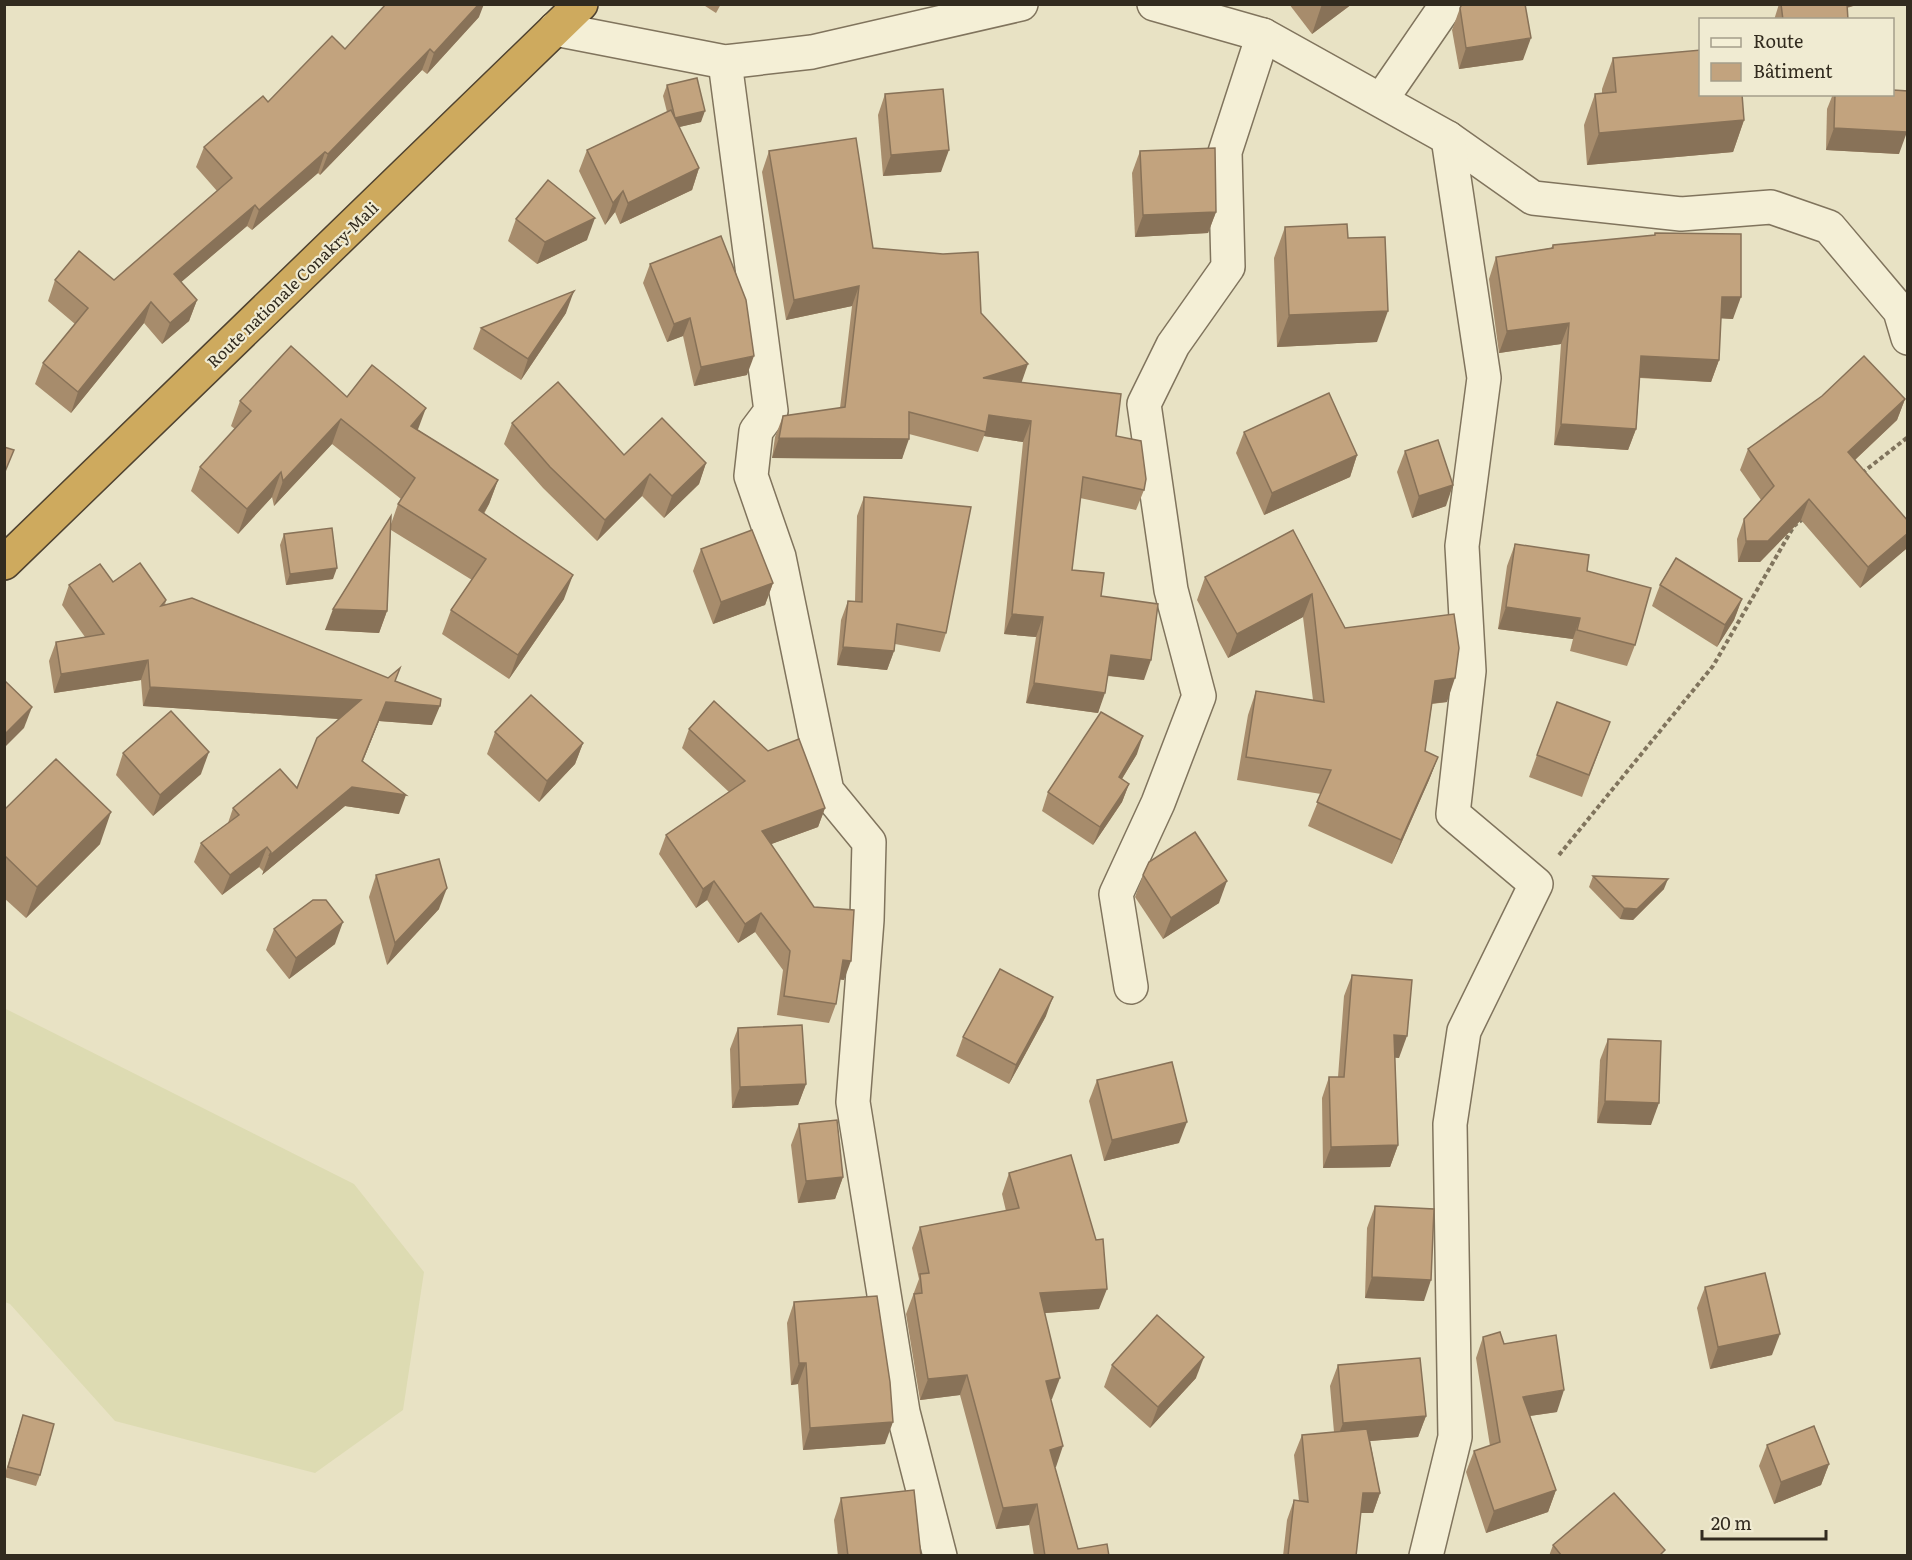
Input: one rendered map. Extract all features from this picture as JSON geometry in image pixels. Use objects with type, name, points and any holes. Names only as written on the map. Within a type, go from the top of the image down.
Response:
[{"type":"highway","name":"Route nationale Conakry-Mali","points":[[4,563],[581,4]]},
{"type":"street","points":[[555,29],[725,62],[812,52],[1021,4]]},
{"type":"street","points":[[1154,4],[1263,35],[1448,138],[1533,198],[1681,214],[1771,207],[1829,227],[1900,311],[1908,338]]},
{"type":"street","points":[[1381,100],[1447,4]]},
{"type":"street","points":[[1131,987],[1116,894],[1158,803],[1198,696],[1171,590],[1144,404],[1173,345],[1228,267],[1225,152],[1263,35]]},
{"type":"street","points":[[725,62],[771,411],[756,431],[751,476],[779,557],[827,791],[869,842],[867,920],[854,1102],[903,1412],[940,1556]]},
{"type":"street","points":[[1426,1556],[1455,1437],[1450,1124],[1464,1031],[1536,884],[1454,814],[1469,671],[1462,546],[1484,378],[1448,138]]},
{"type":"path","points":[[1855,478],[1908,437]]},
{"type":"path","points":[[1536,884],[1713,666],[1794,526],[1812,512]]},
{"type":"shaded area","points":[[4,1008],[354,1184],[424,1272],[403,1410],[315,1473],[115,1421],[10,1304],[5,1302]]},
{"type":"building","points":[[386,4],[479,4],[434,53],[430,49],[328,154],[325,152],[259,210],[255,205],[174,274],[197,300],[170,323],[151,302],[78,392],[43,363],[88,308],[55,280],[79,251],[114,280],[232,178],[204,147],[263,96],[268,102],[332,36],[345,49]]},
{"type":"building","points":[[1462,4],[1525,4],[1531,38],[1466,48],[1460,8]]},
{"type":"building","points":[[1781,4],[1847,4],[1848,18],[1783,18]]},
{"type":"building","points":[[1699,50],[1699,96],[1742,96],[1744,120],[1599,133],[1595,94],[1616,92],[1613,58]]},
{"type":"building","points":[[697,78],[705,111],[675,118],[667,85]]},
{"type":"building","points":[[943,89],[949,150],[891,155],[885,94]]},
{"type":"building","points":[[1894,90],[1908,91],[1907,132],[1834,128],[1835,96],[1894,96]]},
{"type":"building","points":[[671,110],[699,168],[628,203],[623,191],[613,203],[587,150]]},
{"type":"building","points":[[856,138],[873,248],[943,254],[978,252],[981,313],[1028,364],[983,378],[1121,394],[1116,436],[1141,441],[1146,479],[1144,490],[1083,477],[1072,570],[1104,573],[1101,596],[1158,604],[1151,660],[1111,655],[1105,693],[1034,683],[1043,617],[1012,614],[1031,421],[989,415],[986,432],[909,412],[909,439],[779,438],[783,416],[845,407],[859,286],[794,300],[769,151]]},
{"type":"building","points":[[1215,148],[1216,212],[1143,215],[1140,151]]},
{"type":"building","points":[[548,180],[595,218],[545,242],[516,219]]},
{"type":"building","points":[[1347,224],[1348,238],[1385,237],[1388,311],[1289,315],[1285,227]]},
{"type":"building","points":[[1655,233],[1741,234],[1741,297],[1722,297],[1719,360],[1641,356],[1636,429],[1561,424],[1569,323],[1507,331],[1496,257],[1553,248],[1553,245],[1655,235]]},
{"type":"building","points":[[721,236],[746,300],[754,356],[701,367],[690,318],[674,324],[650,264]]},
{"type":"building","points":[[574,291],[528,359],[481,328]]},
{"type":"building","points":[[291,346],[347,397],[372,365],[426,408],[411,426],[498,480],[479,510],[573,575],[518,655],[451,610],[486,559],[398,504],[415,478],[341,419],[283,481],[281,472],[247,509],[200,467],[251,411],[240,401]]},
{"type":"building","points":[[1864,356],[1905,399],[1848,452],[1908,521],[1908,533],[1868,567],[1809,499],[1768,541],[1746,541],[1744,519],[1774,486],[1748,449],[1822,396]]},
{"type":"building","points":[[558,382],[624,455],[662,418],[706,463],[672,496],[650,474],[605,520],[550,467],[512,423]]},
{"type":"building","points":[[1329,393],[1357,455],[1272,493],[1244,432]]},
{"type":"building","points":[[1438,440],[1453,485],[1419,496],[1405,451]]},
{"type":"building","points":[[4,447],[14,450],[4,474]]},
{"type":"building","points":[[864,497],[971,507],[946,633],[897,624],[894,651],[843,647],[848,601],[862,602]]},
{"type":"building","points":[[391,516],[387,611],[333,609]]},
{"type":"building","points":[[332,528],[337,568],[290,574],[284,534]]},
{"type":"building","points":[[752,530],[773,583],[721,602],[701,549]]},
{"type":"building","points":[[1293,530],[1345,628],[1454,614],[1459,648],[1455,678],[1435,681],[1425,751],[1438,757],[1401,840],[1317,802],[1331,770],[1246,757],[1256,691],[1324,702],[1312,594],[1237,634],[1205,577]]},
{"type":"building","points":[[1515,544],[1589,555],[1587,571],[1651,588],[1635,645],[1577,630],[1580,618],[1506,607]]},
{"type":"building","points":[[1676,558],[1742,599],[1725,625],[1660,585]]},
{"type":"building","points":[[140,563],[166,600],[161,606],[192,598],[388,678],[400,668],[395,681],[441,699],[440,706],[386,702],[362,761],[406,795],[352,787],[269,856],[271,852],[267,847],[230,875],[201,843],[239,815],[233,808],[280,769],[297,788],[317,738],[361,700],[150,687],[148,660],[61,674],[56,642],[104,634],[69,585],[100,564],[113,582]]},
{"type":"building","points":[[4,680],[32,707],[5,734],[4,734]]},
{"type":"building","points":[[531,695],[583,743],[547,781],[495,732]]},
{"type":"building","points":[[714,701],[768,751],[799,739],[825,808],[762,831],[814,907],[854,910],[851,961],[843,960],[836,1004],[784,996],[790,951],[761,913],[745,924],[714,881],[703,889],[666,835],[745,781],[689,729]]},
{"type":"building","points":[[1557,702],[1610,722],[1589,775],[1537,755]]},
{"type":"building","points":[[171,711],[209,752],[160,795],[123,753]]},
{"type":"building","points":[[1101,712],[1143,736],[1119,777],[1129,784],[1100,827],[1048,792]]},
{"type":"building","points":[[56,759],[111,812],[37,887],[4,855],[4,810]]},
{"type":"building","points":[[1195,832],[1227,881],[1171,918],[1143,875],[1149,862]]},
{"type":"building","points":[[439,859],[447,888],[395,943],[376,875]]},
{"type":"building","points":[[1593,876],[1668,879],[1637,909],[1624,908]]},
{"type":"building","points":[[313,900],[326,900],[343,922],[296,958],[274,929]]},
{"type":"building","points":[[1000,969],[1053,997],[1016,1065],[963,1037]]},
{"type":"building","points":[[1352,975],[1412,980],[1407,1036],[1394,1035],[1398,1145],[1331,1147],[1329,1077],[1344,1077]]},
{"type":"building","points":[[802,1025],[806,1084],[740,1087],[738,1028]]},
{"type":"building","points":[[1608,1039],[1661,1041],[1659,1103],[1605,1101]]},
{"type":"building","points":[[1172,1062],[1187,1122],[1112,1140],[1097,1080]]},
{"type":"building","points":[[837,1120],[843,1177],[806,1181],[799,1124]]},
{"type":"building","points":[[1071,1155],[1096,1240],[1103,1239],[1107,1289],[1040,1293],[1060,1378],[1046,1381],[1063,1446],[1050,1450],[1078,1549],[1107,1544],[1109,1556],[1045,1556],[1037,1504],[1003,1508],[967,1375],[928,1379],[914,1294],[922,1293],[920,1274],[929,1273],[920,1227],[1019,1208],[1009,1173]]},
{"type":"building","points":[[1375,1206],[1434,1209],[1431,1280],[1372,1277]]},
{"type":"building","points":[[1765,1273],[1780,1334],[1718,1347],[1705,1287]]},
{"type":"building","points":[[877,1296],[890,1382],[893,1422],[810,1428],[806,1363],[799,1363],[794,1302]]},
{"type":"building","points":[[1157,1315],[1204,1357],[1158,1407],[1112,1365]]},
{"type":"building","points":[[1500,1332],[1504,1344],[1556,1335],[1564,1390],[1523,1397],[1556,1490],[1494,1511],[1474,1451],[1500,1442],[1483,1337]]},
{"type":"building","points":[[1420,1358],[1426,1416],[1343,1423],[1338,1365]]},
{"type":"building","points":[[23,1415],[54,1424],[40,1475],[8,1467]]},
{"type":"building","points":[[1814,1426],[1829,1464],[1781,1482],[1767,1445]]},
{"type":"building","points":[[1367,1429],[1380,1493],[1363,1493],[1356,1556],[1288,1556],[1294,1500],[1308,1502],[1302,1435]]},
{"type":"building","points":[[914,1490],[921,1556],[848,1556],[841,1498]]},
{"type":"building","points":[[1614,1493],[1665,1550],[1659,1556],[1560,1556],[1553,1545]]}]
